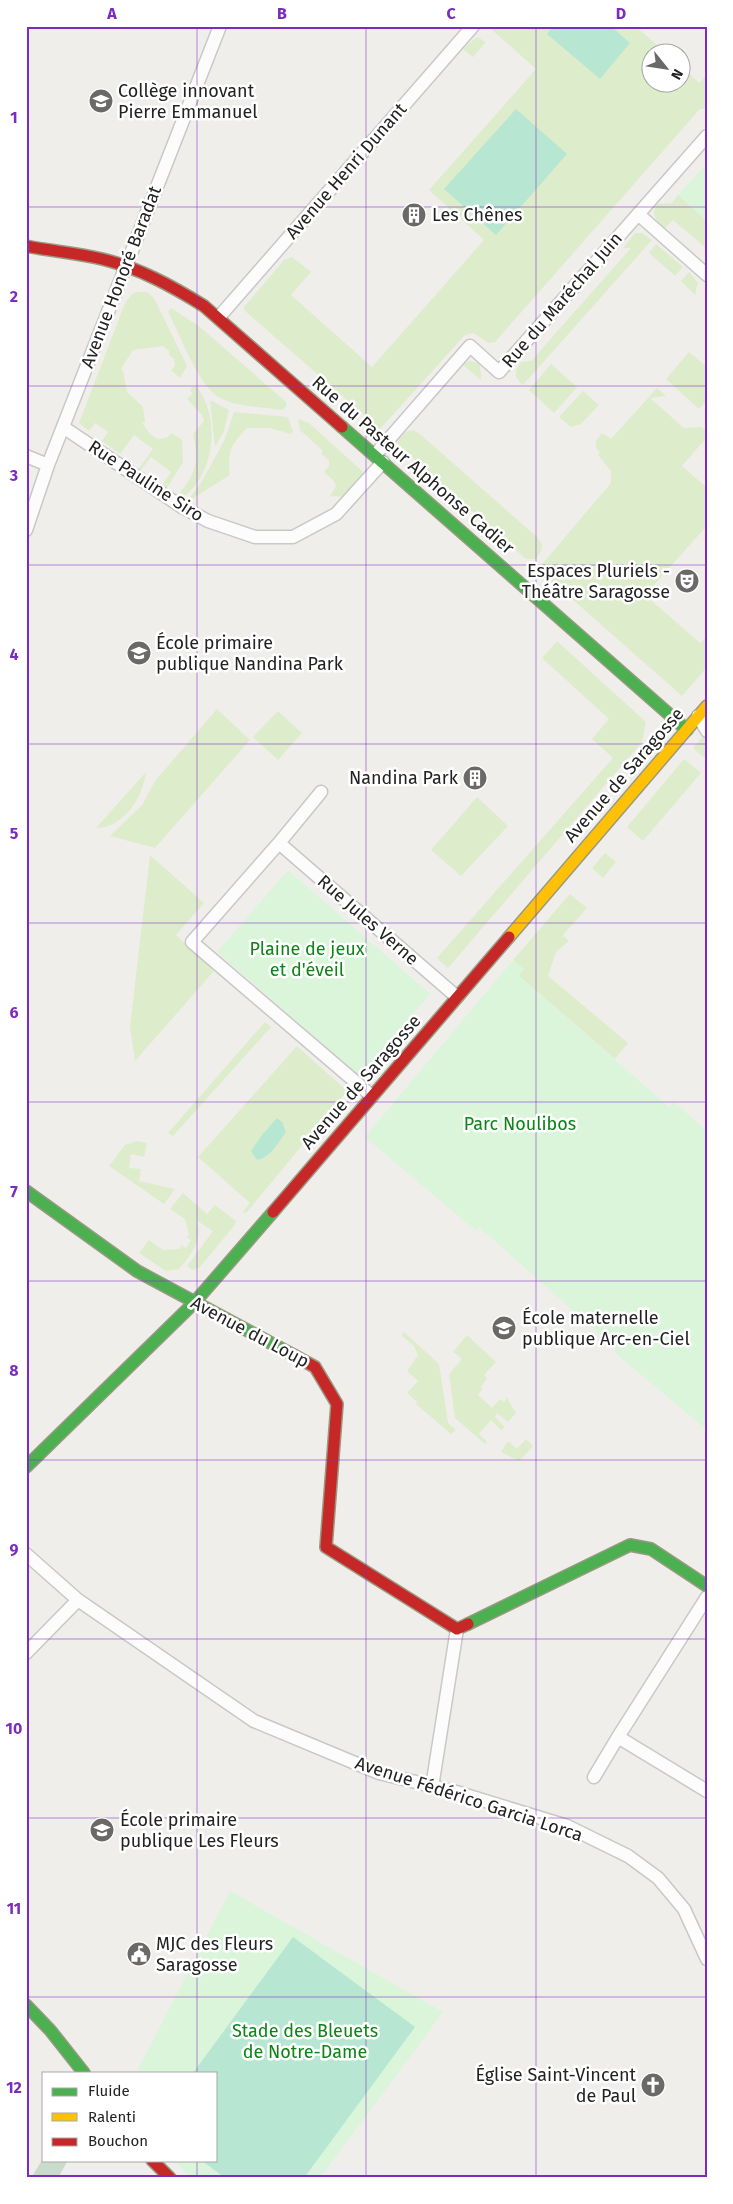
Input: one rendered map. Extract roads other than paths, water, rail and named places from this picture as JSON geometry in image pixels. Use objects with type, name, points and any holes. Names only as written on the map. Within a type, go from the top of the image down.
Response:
[{"type":"street","name":"Avenue Honoré Baradat","points":[[26,530],[48,465],[220,26]]},
{"type":"street","name":"Avenue Henri Dunant","points":[[219,317],[473,26]]},
{"type":"street","name":"Rue du Maréchal Juin","points":[[379,459],[470,346],[499,372],[707,136]]},
{"type":"street","points":[[638,214],[707,274]]},
{"type":"street","name":"Rue du Pasteur Alphonse Cadier","points":[[26,246],[103,259],[125,266],[170,285],[219,317],[687,730]]},
{"type":"street","name":"Rue Pauline Siro","points":[[63,427],[182,507],[208,521],[256,537],[293,537],[336,514],[379,459]]},
{"type":"street","points":[[26,456],[48,465]]},
{"type":"street","name":"Avenue de Saragosse","points":[[26,1467],[194,1303],[707,706]]},
{"type":"street","points":[[698,716],[707,731]]},
{"type":"street","points":[[321,792],[192,942],[372,1096]]},
{"type":"street","name":"Rue Jules Verne","points":[[279,843],[458,997]]},
{"type":"street","name":"Avenue du Loup","points":[[26,1191],[137,1271],[315,1367],[338,1404],[326,1546],[457,1629]]},
{"type":"street","points":[[432,1787],[457,1629],[630,1546],[651,1549],[705,1581]]},
{"type":"street","name":"Avenue Fédérico Garcia Lorca","points":[[26,1554],[78,1600],[254,1721],[379,1773],[567,1826],[628,1856],[658,1878],[684,1909],[707,1959]]},
{"type":"street","points":[[594,1777],[707,1597]]},
{"type":"street","points":[[26,1653],[78,1600]]},
{"type":"street","points":[[618,1737],[707,1791]]},
{"type":"street","points":[[26,2005],[50,2030],[83,2072]]},
{"type":"street","points":[[154,2162],[170,2178]]},
{"type":"place","name":"Collège innovant Pierre Emmanuel","points":[[101,101]]},
{"type":"place","name":"Les Chênes","points":[[414,215]]},
{"type":"place","name":"Espaces Pluriels - Théâtre Saragosse","points":[[687,581]]},
{"type":"place","name":"École primaire publique Nandina Park","points":[[139,653]]},
{"type":"place","name":"Nandina Park","points":[[475,778]]},
{"type":"place","name":"École maternelle publique Arc-en-Ciel","points":[[504,1328]]},
{"type":"place","name":"École primaire publique Les Fleurs","points":[[102,1830]]},
{"type":"place","name":"MJC des Fleurs Saragosse","points":[[139,1954]]},
{"type":"place","name":"Église Saint-Vincent de Paul","points":[[653,2085]]},
{"type":"park label","name":"Plaine de jeux et d'éveil","points":[[307,960]]},
{"type":"park label","name":"Parc Noulibos","points":[[520,1124]]},
{"type":"park label","name":"Stade des Bleuets de Notre-Dame","points":[[305,2041]]}]
